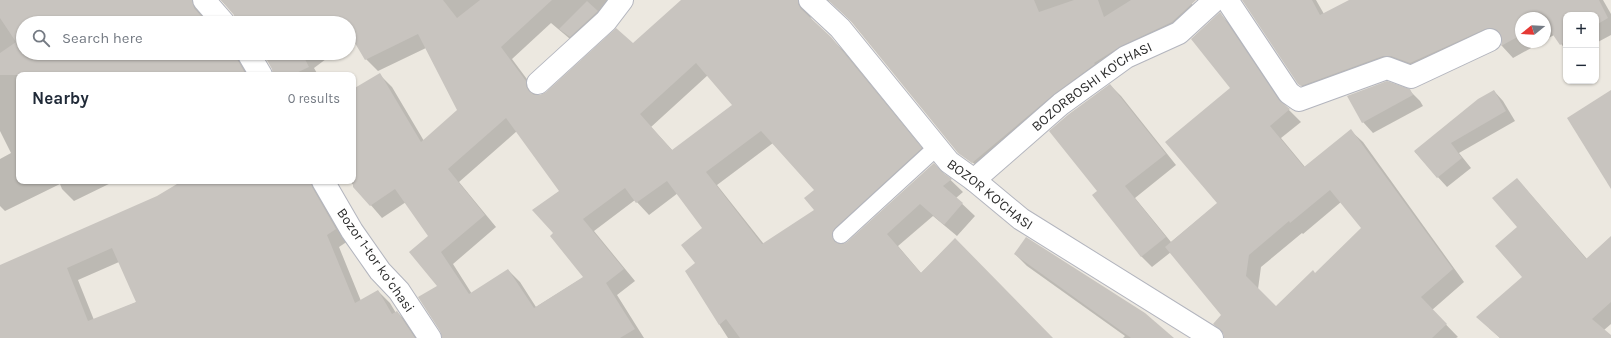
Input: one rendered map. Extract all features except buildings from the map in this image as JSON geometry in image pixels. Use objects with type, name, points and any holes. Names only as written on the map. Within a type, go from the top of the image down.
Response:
[{"type":"street","points":[[204,0],[218,16]]},
{"type":"street","points":[[538,83],[606,21],[622,0]]},
{"type":"street","name":"BOZOR KO'CHASI","points":[[810,0],[840,28],[949,162],[974,180],[1021,220],[1212,338]]},
{"type":"street","name":"BOZORBOSHI KO'CHASI","points":[[974,180],[1061,104],[1126,57],[1179,33],[1215,0]]},
{"type":"street","points":[[1227,0],[1289,93],[1299,100],[1387,68],[1411,77],[1490,40]]},
{"type":"street","points":[[252,60],[259,72]]},
{"type":"street","name":"Bozor 1-tor koʻchasi","points":[[325,184],[352,231],[380,270],[399,291],[430,338]]},
{"type":"lane","points":[[841,235],[937,147]]}]
